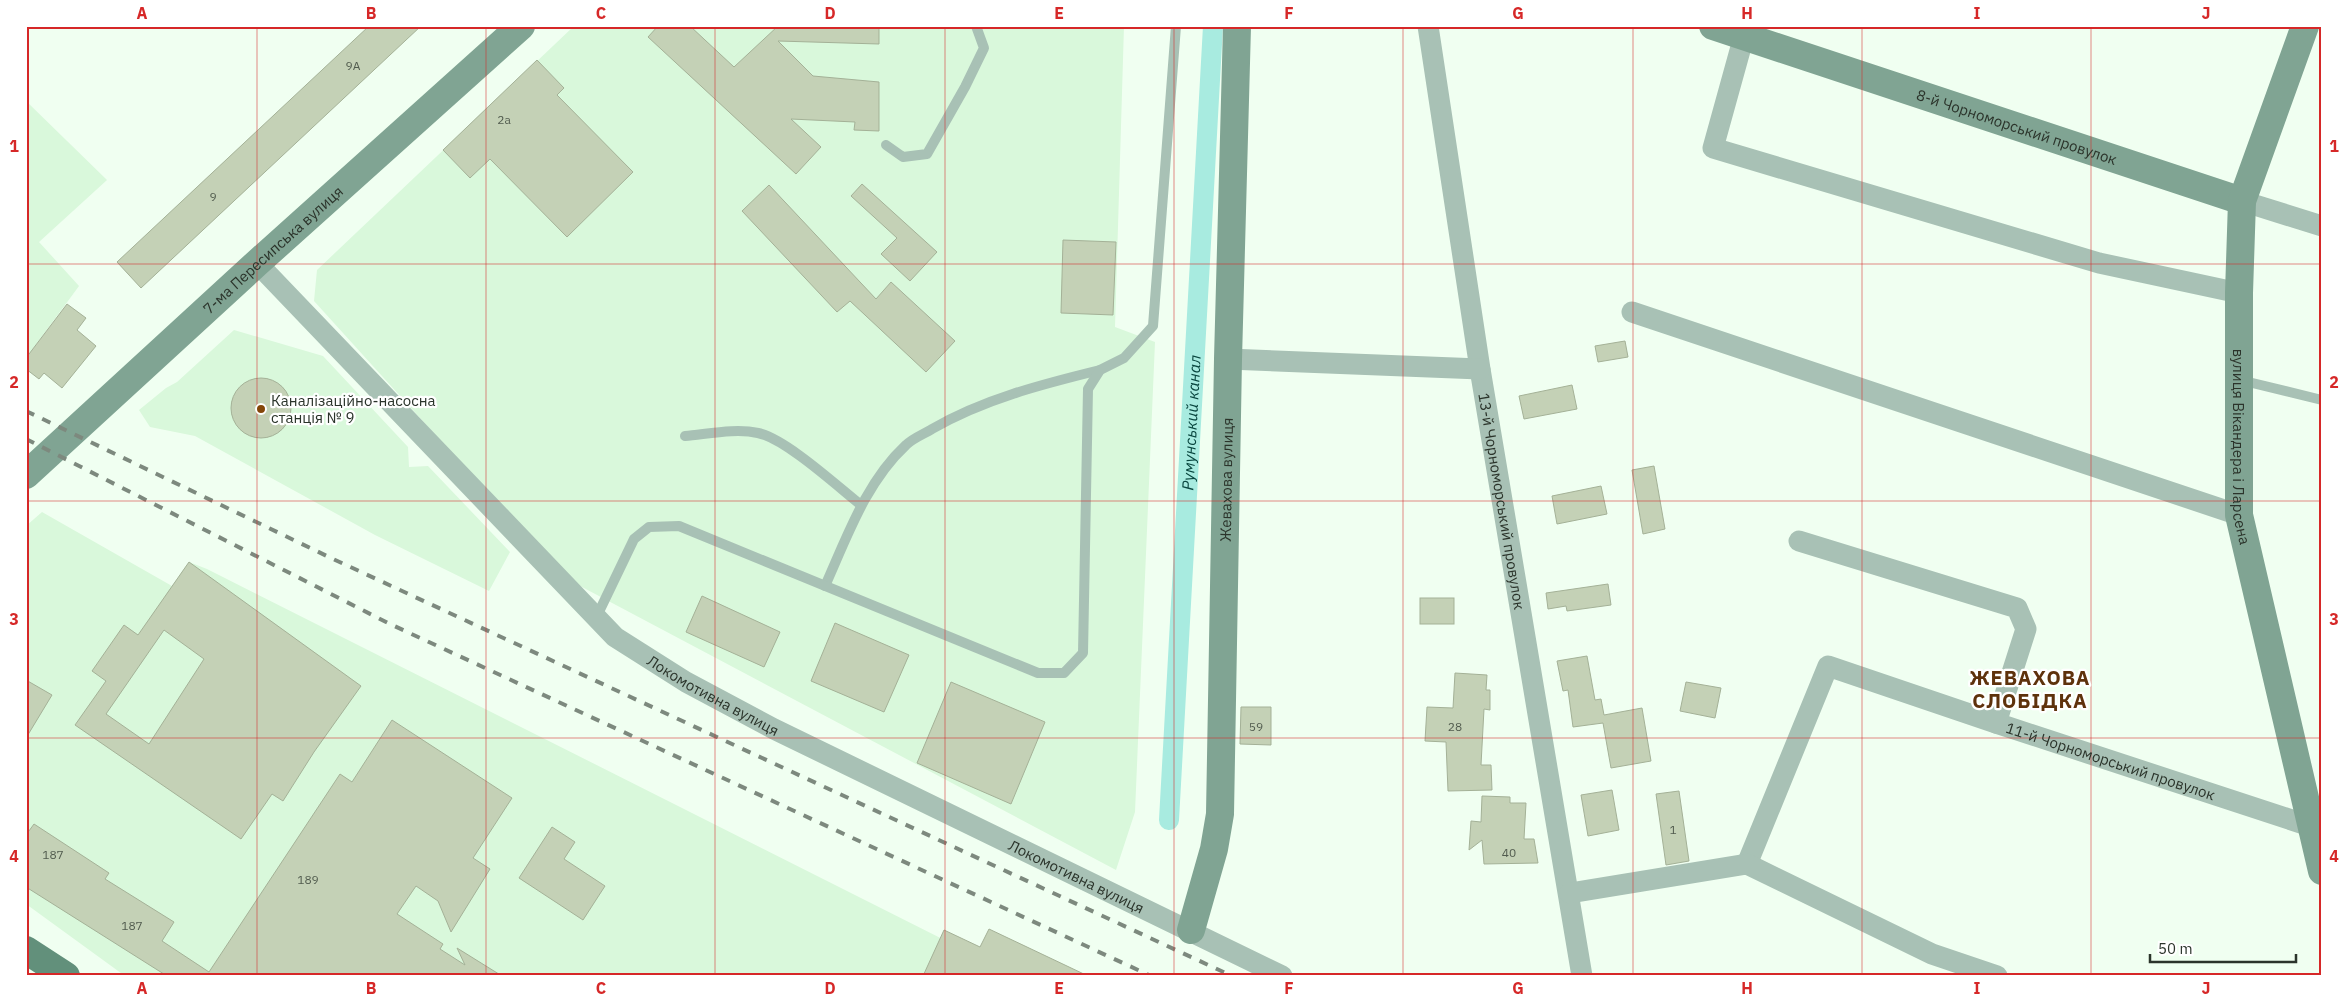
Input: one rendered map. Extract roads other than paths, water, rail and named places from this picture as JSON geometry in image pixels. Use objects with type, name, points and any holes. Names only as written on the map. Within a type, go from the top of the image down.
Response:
[{"type":"main road","points":[[26,950],[66,976]]},
{"type":"street","name":"7-ма Пересипська вулиця","points":[[26,475],[257,263],[521,26]]},
{"type":"street","name":"Жевахова вулиця","points":[[1191,930],[1214,848],[1220,814],[1228,359],[1237,26]]},
{"type":"street","name":"13-й Чорноморський провулок","points":[[1428,26],[1480,369],[1570,893],[1582,976]]},
{"type":"street","name":"8-й Чорноморський провулок","points":[[1713,26],[2322,226]]},
{"type":"street","name":"вулиця Вікандера і Ларсена","points":[[2305,26],[2242,201],[2239,293],[2239,515],[2322,871]]},
{"type":"street","points":[[1744,36],[1713,148],[2099,263],[2239,293]]},
{"type":"street","name":"Локомотивна вулиця","points":[[257,263],[615,637],[686,682],[774,729],[1191,930],[1282,976]]},
{"type":"street","points":[[1632,312],[2239,515]]},
{"type":"street","points":[[1228,359],[1480,369]]},
{"type":"street","points":[[1799,541],[2017,608],[2026,629],[1996,723]]},
{"type":"street","name":"11-й Чорноморський провулок","points":[[1747,864],[1828,666],[2312,827]]},
{"type":"street","points":[[1570,893],[1747,864],[1932,954],[1997,976]]},
{"type":"lane","points":[[886,145],[902,157],[927,154],[965,87],[984,48],[976,26]]},
{"type":"lane","points":[[824,586],[861,506],[884,470],[907,444],[951,418],[1030,387],[1100,370],[1124,358],[1153,326],[1176,26]]},
{"type":"lane","points":[[596,618],[634,539],[649,527],[679,526],[1038,673],[1064,673],[1083,653],[1088,389],[1100,370]]},
{"type":"lane","points":[[2239,380],[2322,400]]},
{"type":"lane","points":[[685,436],[728,432],[758,433],[781,442],[861,506]]},
{"type":"waterway","name":"Румунський канал","points":[[1169,820],[1213,26]]},
{"type":"railway","points":[[26,411],[331,558],[1232,976]]},
{"type":"railway","points":[[26,439],[390,624],[1151,976]]},
{"type":"place","name":"Каналізаційно-насосна станція № 9","points":[[261,409]]},
{"type":"district","name":"ЖЕВАХОВА СЛОБІДКА","points":[[2030,688]]}]
